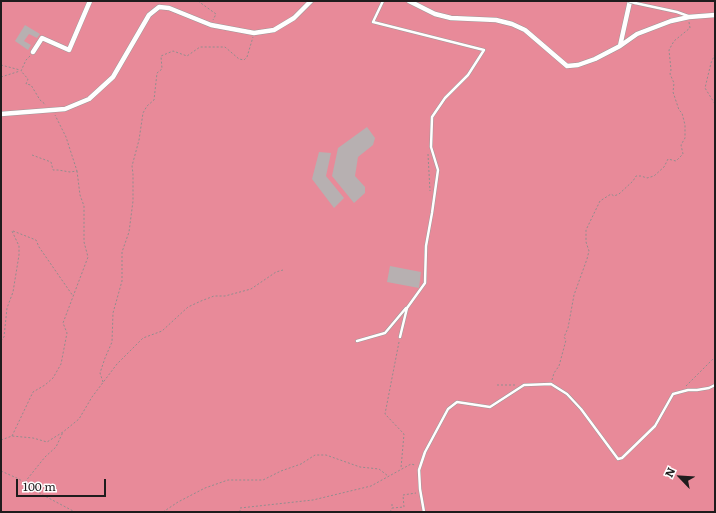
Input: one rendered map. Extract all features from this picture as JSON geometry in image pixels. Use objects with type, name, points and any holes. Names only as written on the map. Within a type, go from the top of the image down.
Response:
[{"type":"street","points":[[33,52],[42,38],[70,50],[90,1]]},
{"type":"street","points":[[1,114],[65,108],[89,99],[113,77],[149,15],[159,7],[169,8],[212,25],[254,33],[274,30],[294,18],[311,1]]},
{"type":"street","points":[[409,1],[435,14],[451,18],[496,20],[512,24],[525,30],[567,66],[578,65],[589,61],[620,46],[637,34],[671,21],[689,17],[715,15]]},
{"type":"street","points":[[620,46],[631,2]]},
{"type":"lane","points":[[357,341],[385,333],[426,283],[426,246],[438,170],[431,147],[432,118],[444,98],[468,75],[484,50],[373,22],[383,1]]},
{"type":"lane","points":[[631,2],[677,12],[689,17]]},
{"type":"lane","points":[[400,337],[406,308]]},
{"type":"lane","points":[[424,512],[420,492],[420,466],[425,452],[448,409],[457,402],[490,407],[524,384],[551,384],[567,394],[581,409],[618,459],[622,458],[655,426],[673,394],[688,390],[709,388],[715,385]]},
{"type":"path","points":[[1,6],[2,1]]},
{"type":"path","points":[[198,1],[216,14],[212,25]]},
{"type":"path","points":[[551,384],[554,373],[560,366],[566,340],[564,337],[568,328],[574,295],[589,251],[586,242],[586,230],[600,201],[611,194],[614,196],[619,194],[633,181],[636,176],[647,178],[654,176],[664,168],[668,159],[676,161],[683,154],[681,145],[685,138],[685,125],[682,113],[679,110],[673,92],[674,84],[670,74],[669,50],[674,41],[690,28],[689,17]]},
{"type":"path","points":[[103,382],[100,373],[112,342],[113,313],[122,281],[122,252],[129,232],[133,201],[132,166],[139,140],[143,113],[147,106],[154,100],[156,73],[162,69],[161,56],[173,51],[187,56],[200,46],[225,47],[239,59],[244,60],[247,58],[254,33]]},
{"type":"path","points":[[1,77],[21,71],[26,60],[33,52]]},
{"type":"path","points":[[715,54],[711,63],[705,88],[715,104]]},
{"type":"path","points":[[1,65],[21,71],[28,79],[26,84],[31,86],[40,100],[52,110],[66,137],[77,171],[80,195],[84,206],[84,242],[88,257],[63,323],[66,333],[61,364],[49,381],[33,392],[12,436]]},
{"type":"path","points":[[430,194],[428,150],[431,147]]},
{"type":"path","points":[[32,155],[51,162],[53,170],[70,172],[77,171]]},
{"type":"path","points":[[1,341],[4,337],[7,308],[13,292],[19,255],[18,246],[12,231],[19,232],[36,240],[39,247],[73,296]]},
{"type":"path","points":[[1,440],[12,436],[33,438],[47,442],[63,432],[79,419],[103,382],[117,364],[143,338],[162,331],[188,307],[214,296],[225,296],[251,289],[276,272],[283,270]]},
{"type":"path","points":[[400,337],[385,414],[404,434],[401,469]]},
{"type":"path","points":[[680,392],[715,357]]},
{"type":"path","points":[[497,385],[524,384]]},
{"type":"path","points":[[24,483],[45,457],[56,448],[63,432]]},
{"type":"path","points":[[163,512],[178,502],[205,488],[228,480],[263,480],[281,471],[302,464],[316,455],[326,455],[360,467],[379,469],[388,476]]},
{"type":"path","points":[[240,512],[240,508],[313,500],[371,486],[411,464],[420,466]]},
{"type":"path","points":[[1,471],[6,472],[41,494],[75,512]]},
{"type":"path","points":[[392,508],[404,507],[403,495],[420,492]]},
{"type":"path","points":[[390,512],[392,504]]},
{"type":"shaded area","points":[[1,1],[715,1],[715,512],[1,512]]},
{"type":"building","points":[[25,25],[40,34],[37,38],[29,34],[24,41],[31,45],[28,50],[15,41]]},
{"type":"building","points":[[367,127],[375,138],[373,145],[358,157],[355,176],[365,187],[365,193],[354,203],[332,176],[338,148]]},
{"type":"building","points":[[319,152],[331,153],[326,176],[344,198],[334,208],[312,179]]},
{"type":"building","points":[[390,266],[421,272],[419,288],[387,282]]}]
